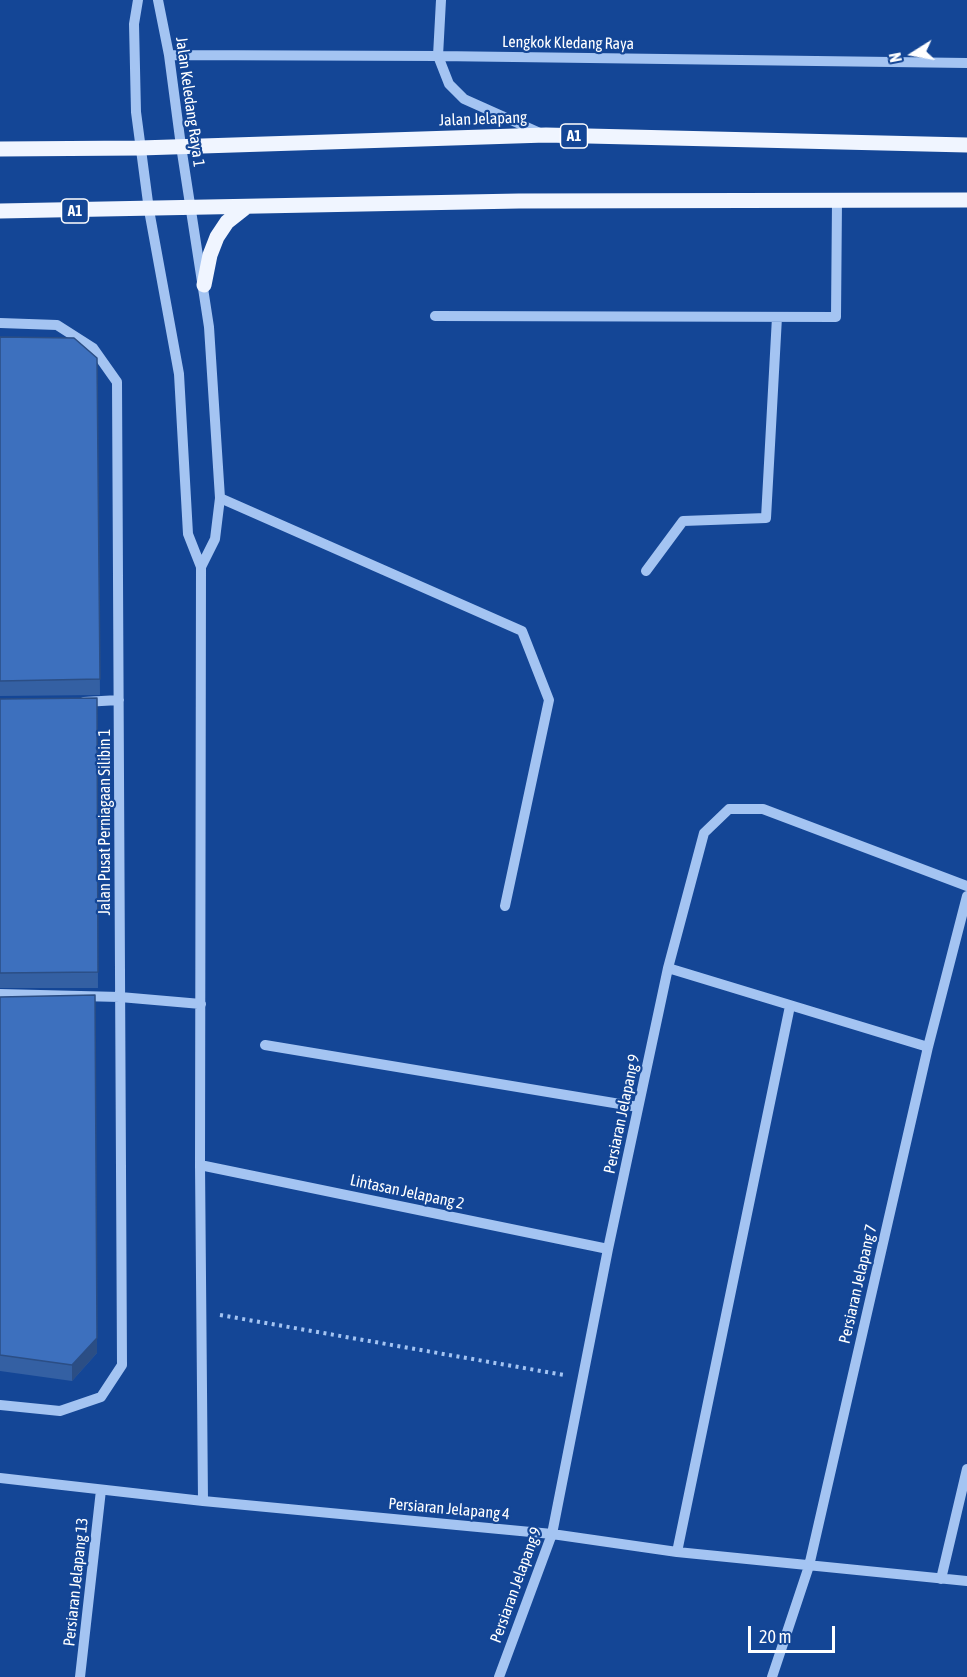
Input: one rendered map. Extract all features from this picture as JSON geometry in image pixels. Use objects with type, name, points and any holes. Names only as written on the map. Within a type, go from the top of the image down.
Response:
[{"type":"main road","name":"Jalan Jelapang","points":[[0,148],[140,148],[546,135],[967,145]]},
{"type":"main road","name":"A1","points":[[0,211],[149,210],[519,201],[967,200]]},
{"type":"main road","points":[[204,285],[210,255],[217,237],[227,222],[246,207]]},
{"type":"street","points":[[138,0],[134,24],[136,112],[149,210],[179,374],[188,534],[201,567],[200,1312],[203,1501]]},
{"type":"street","name":"Jalan Keledang Raya 1","points":[[158,0],[169,56],[204,285],[220,498],[215,539],[201,567]]},
{"type":"street","points":[[441,0],[438,56],[449,84],[464,99],[546,135]]},
{"type":"street","name":"Lengkok Kledang Raya","points":[[169,56],[438,56],[967,63]]},
{"type":"street","points":[[435,316],[836,317],[837,201]]},
{"type":"street","points":[[646,571],[684,521],[766,518],[777,317]]},
{"type":"street","name":"Jalan Pusat Perniagaan Silibin 1","points":[[0,323],[57,325],[93,348],[117,382],[122,1365],[101,1397],[60,1411],[0,1405]]},
{"type":"street","points":[[220,498],[522,631],[549,700],[506,906]]},
{"type":"street","points":[[71,702],[119,700]]},
{"type":"street","name":"Persiaran Jelapang 9","points":[[499,1677],[552,1534],[608,1249],[668,968],[704,833],[729,809],[763,809],[967,886]]},
{"type":"street","name":"Persiaran Jelapang 7","points":[[772,1677],[809,1566],[928,1047],[967,896]]},
{"type":"street","points":[[668,968],[928,1047]]},
{"type":"street","points":[[0,994],[120,997],[201,1004]]},
{"type":"street","points":[[676,1552],[790,1006]]},
{"type":"street","points":[[265,1046],[638,1107]]},
{"type":"street","name":"Lintasan Jelapang 2","points":[[200,1165],[608,1249]]},
{"type":"street","points":[[941,1579],[967,1469]]},
{"type":"street","name":"Persiaran Jelapang 4","points":[[0,1478],[203,1501],[552,1534],[676,1552],[967,1581]]},
{"type":"street","name":"Persiaran Jelapang 13","points":[[80,1677],[101,1490]]},
{"type":"path","points":[[200,1312],[583,1378]]},
{"type":"building","points":[[0,337],[74,338],[97,358],[100,679],[0,681]]},
{"type":"building","points":[[97,698],[98,972],[0,973],[0,699]]},
{"type":"building","points":[[95,995],[97,1338],[72,1365],[0,1355],[0,997]]}]
